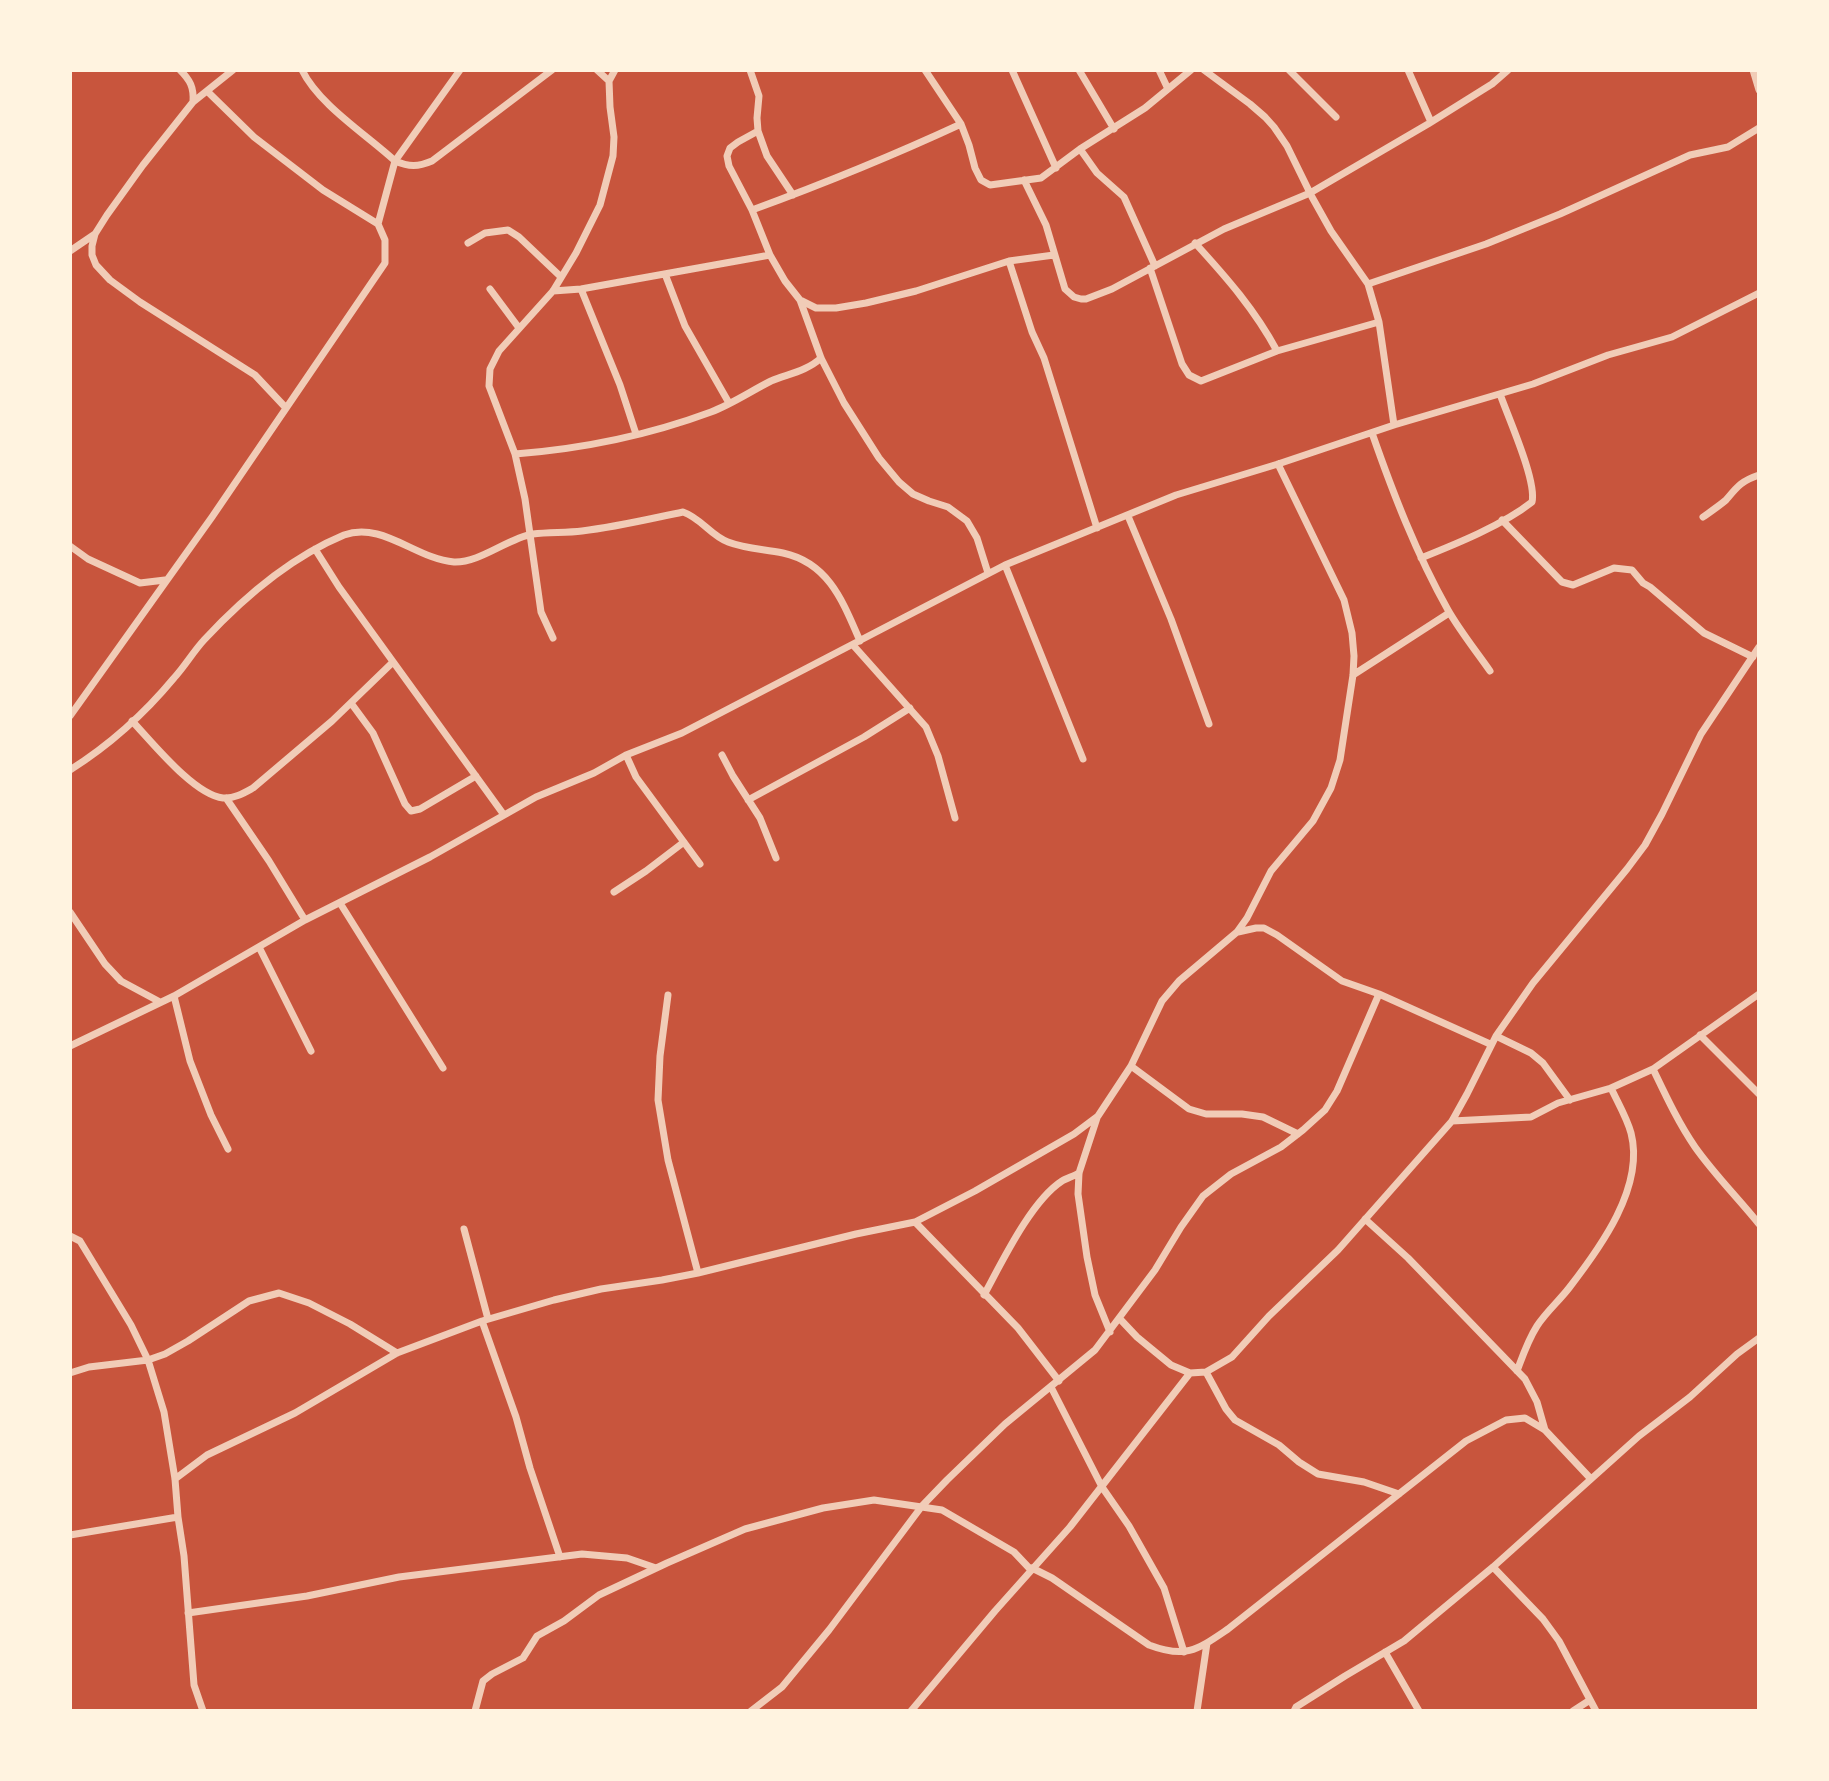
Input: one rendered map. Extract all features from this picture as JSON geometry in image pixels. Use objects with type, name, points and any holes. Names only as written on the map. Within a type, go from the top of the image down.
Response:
[{"type":"street","points":[[180,70],[193,90],[193,102]]},
{"type":"street","points":[[233,70],[193,102],[143,165],[95,234],[92,255],[102,273],[140,302],[255,375],[286,408]]},
{"type":"street","points":[[302,70],[308,82],[324,99],[395,161],[407,166],[420,166],[432,161],[552,70]]},
{"type":"street","points":[[378,224],[395,161],[460,70]]},
{"type":"street","points":[[597,70],[609,81]]},
{"type":"street","points":[[553,638],[541,612],[531,534],[515,454],[489,386],[490,369],[499,351],[553,291],[600,205],[613,156],[609,81],[615,70]]},
{"type":"street","points":[[750,70],[759,96],[758,131],[767,156],[793,195]]},
{"type":"street","points":[[925,70],[961,124],[981,180],[990,185],[1041,178],[1145,108],[1191,70]]},
{"type":"street","points":[[1012,70],[1056,168]]},
{"type":"street","points":[[1079,70],[1114,129]]},
{"type":"street","points":[[1159,70],[1168,89]]},
{"type":"street","points":[[1204,70],[1265,117],[1287,146],[1331,231],[1368,284],[1379,322],[1394,425]]},
{"type":"street","points":[[1289,70],[1336,117]]},
{"type":"street","points":[[1408,70],[1431,122]]},
{"type":"street","points":[[1024,180],[1046,225],[1065,289],[1081,299],[1112,289],[1195,243],[1310,193],[1431,122],[1492,84],[1508,70]]},
{"type":"street","points":[[1753,70],[1759,90]]},
{"type":"street","points":[[70,716],[212,517],[385,263],[385,240],[378,224],[323,190],[254,137],[207,91]]},
{"type":"street","points":[[752,210],[905,150],[961,124]]},
{"type":"street","points":[[1368,284],[1498,239],[1690,155],[1728,147],[1759,128]]},
{"type":"street","points":[[758,131],[730,148],[727,156],[729,166],[752,210],[770,255],[800,300],[821,358],[844,403],[879,458],[899,482],[913,494],[948,507],[967,521],[977,538],[988,573]]},
{"type":"street","points":[[1080,149],[1097,173],[1124,197],[1153,267],[1182,364],[1189,375],[1206,380],[1277,351],[1379,322]]},
{"type":"street","points":[[468,243],[485,233],[508,230],[561,277]]},
{"type":"street","points":[[70,251],[95,234]]},
{"type":"street","points":[[1195,243],[1235,288],[1262,324],[1277,351]]},
{"type":"street","points":[[553,291],[581,289],[770,255]]},
{"type":"street","points":[[800,300],[816,308],[866,303],[916,291],[1009,261],[1054,255]]},
{"type":"street","points":[[1009,261],[1032,332],[1044,358],[1097,528]]},
{"type":"street","points":[[665,274],[685,326],[729,403]]},
{"type":"street","points":[[490,289],[519,328]]},
{"type":"street","points":[[581,289],[620,385],[636,434]]},
{"type":"street","points":[[70,1046],[174,996],[305,920],[424,860],[536,797],[682,733],[1005,565],[1176,495],[1533,384],[1608,355],[1672,337],[1759,293]]},
{"type":"street","points":[[515,454],[556,451],[687,420],[715,411],[772,381],[813,365],[821,358]]},
{"type":"street","points":[[1421,558],[1462,541],[1523,510],[1532,502],[1526,466],[1500,394]]},
{"type":"street","points":[[1372,433],[1394,496],[1421,558],[1449,613],[1490,671]]},
{"type":"street","points":[[1110,1332],[1095,1295],[1078,1194],[1079,1173],[1098,1116],[1131,1066],[1162,1001],[1179,981],[1237,932],[1271,871],[1313,821],[1331,788],[1340,760],[1353,675],[1352,633],[1344,600],[1278,464]]},
{"type":"street","points":[[1703,517],[1727,499],[1732,490],[1759,475]]},
{"type":"street","points":[[70,770],[90,758],[132,721],[174,679],[202,642],[238,606],[285,568],[347,534],[364,532],[382,535],[422,555],[456,562],[482,556],[531,534],[626,525],[683,512],[692,515],[725,542],[802,558],[830,581],[844,605],[857,643],[926,727],[938,756],[955,818]]},
{"type":"street","points":[[1128,516],[1171,619],[1209,724]]},
{"type":"street","points":[[1502,520],[1562,582],[1573,585],[1614,568],[1632,570],[1643,583],[1704,633],[1753,657]]},
{"type":"street","points":[[70,546],[88,559],[140,583],[165,580]]},
{"type":"street","points":[[315,549],[339,587],[504,815]]},
{"type":"street","points":[[1005,565],[1083,759]]},
{"type":"street","points":[[1353,675],[1449,613]]},
{"type":"street","points":[[1120,1319],[1171,1365],[1190,1373],[1206,1372],[1232,1357],[1269,1316],[1338,1250],[1452,1121],[1490,1044],[1533,983],[1645,845],[1701,734],[1759,647]]},
{"type":"street","points":[[132,721],[197,787],[211,795],[226,798],[253,788],[332,721],[393,662]]},
{"type":"street","points":[[351,703],[373,733],[411,811],[420,809],[476,776]]},
{"type":"street","points":[[748,800],[852,744],[910,708]]},
{"type":"street","points":[[626,755],[636,777],[700,864]]},
{"type":"street","points":[[722,755],[760,818],[776,858]]},
{"type":"street","points":[[226,798],[305,920]]},
{"type":"street","points":[[614,892],[684,842]]},
{"type":"street","points":[[340,903],[443,1068]]},
{"type":"street","points":[[70,912],[105,964],[121,981],[160,1002]]},
{"type":"street","points":[[1237,932],[1264,928],[1342,981],[1379,994],[1490,1044]]},
{"type":"street","points":[[259,947],[311,1051]]},
{"type":"street","points":[[751,1711],[782,1687],[922,1506],[1005,1424],[1095,1350],[1155,1270],[1203,1196],[1231,1174],[1281,1147],[1325,1110],[1337,1091],[1379,994]]},
{"type":"street","points":[[1452,1121],[1531,1117],[1570,1100],[1611,1088],[1653,1069],[1759,994]]},
{"type":"street","points":[[668,995],[658,1100],[668,1160],[698,1273]]},
{"type":"street","points":[[174,996],[190,1061],[228,1149]]},
{"type":"street","points":[[1700,1035],[1759,1094]]},
{"type":"street","points":[[1496,1036],[1531,1053],[1543,1063],[1570,1100]]},
{"type":"street","points":[[1131,1066],[1189,1109],[1206,1114],[1263,1117],[1298,1134]]},
{"type":"street","points":[[1653,1069],[1694,1146],[1759,1224]]},
{"type":"street","points":[[1517,1371],[1526,1345],[1539,1323],[1595,1253],[1628,1189],[1634,1163],[1631,1135],[1611,1088]]},
{"type":"street","points":[[175,1479],[207,1455],[295,1413],[397,1353],[485,1320],[601,1289],[698,1273],[915,1222],[1074,1134],[1098,1116]]},
{"type":"street","points":[[984,1295],[1013,1240],[1043,1200],[1060,1182],[1079,1173]]},
{"type":"street","points":[[1365,1219],[1408,1258],[1525,1379],[1537,1402],[1545,1430]]},
{"type":"street","points":[[915,1222],[1018,1328],[1059,1381]]},
{"type":"street","points":[[464,1229],[485,1320],[560,1557]]},
{"type":"street","points":[[70,1236],[80,1241],[131,1325],[148,1360],[164,1412],[184,1556],[194,1685],[203,1711]]},
{"type":"street","points":[[70,1373],[89,1367],[148,1360],[165,1354],[249,1301],[279,1293],[309,1303],[397,1353]]},
{"type":"street","points":[[1294,1711],[1404,1641],[1493,1567],[1639,1436],[1759,1338]]},
{"type":"street","points":[[1206,1372],[1235,1420],[1279,1445],[1299,1462],[1318,1474],[1364,1482],[1399,1494]]},
{"type":"street","points":[[911,1711],[1070,1527],[1190,1373]]},
{"type":"street","points":[[1051,1387],[1102,1487],[1129,1526],[1164,1588],[1184,1652]]},
{"type":"street","points":[[475,1711],[483,1681],[523,1658],[537,1636],[599,1595],[745,1529],[823,1508],[874,1500],[942,1510],[1014,1552],[1032,1569],[1052,1578],[1149,1645],[1167,1652],[1184,1652],[1200,1648],[1228,1629],[1466,1441],[1506,1420],[1525,1418],[1545,1430],[1591,1479]]},
{"type":"street","points":[[70,1535],[178,1517]]},
{"type":"street","points":[[188,1613],[307,1596],[399,1577],[582,1554],[627,1558],[656,1568]]},
{"type":"street","points":[[1493,1567],[1543,1619],[1559,1641],[1596,1711]]},
{"type":"street","points":[[1197,1711],[1207,1643]]},
{"type":"street","points":[[1385,1652],[1419,1711]]},
{"type":"street","points":[[1573,1711],[1590,1700]]}]
